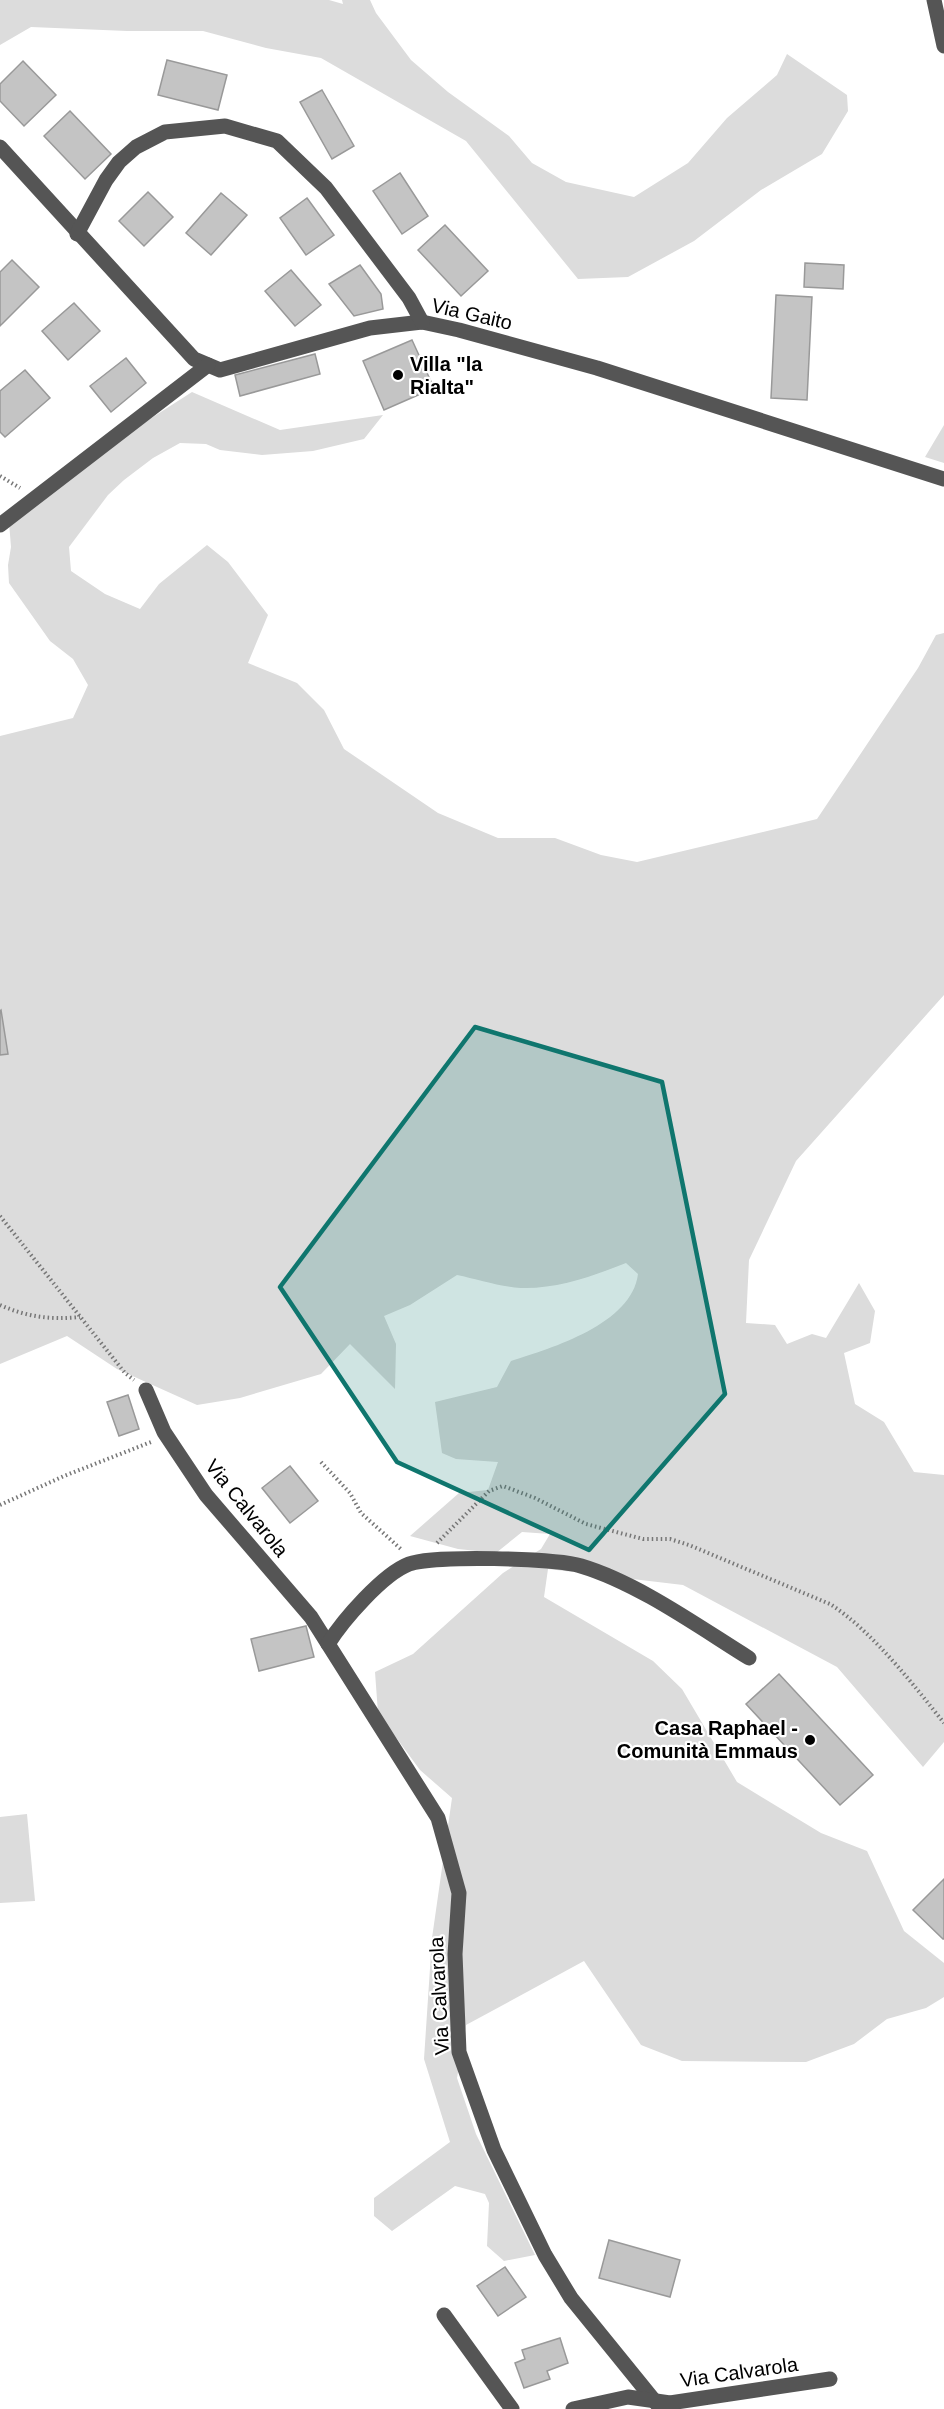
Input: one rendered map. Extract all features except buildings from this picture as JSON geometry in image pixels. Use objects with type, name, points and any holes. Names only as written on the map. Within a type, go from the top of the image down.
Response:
[{"type":"street","points":[[934,0],[944,46]]},
{"type":"street","points":[[77,234],[106,180],[119,162],[136,147],[165,132],[225,126],[276,141],[326,188],[409,298],[422,322]]},
{"type":"street","points":[[0,147],[77,234],[194,359],[208,365],[0,525]]},
{"type":"street","name":"Via Gaito","points":[[208,365],[220,370],[370,328],[422,322],[597,368],[944,478]]},
{"type":"street","name":"Via Calvarola","points":[[146,1390],[164,1432],[206,1495],[311,1617],[438,1818],[459,1893],[455,1954],[459,2052],[494,2150],[544,2255],[571,2298],[658,2404]]},
{"type":"street","points":[[328,1644],[364,1601],[397,1570],[408,1564],[424,1560],[535,1560],[581,1565],[646,1596],[749,1658]]},
{"type":"street","points":[[444,2315],[512,2409]]},
{"type":"street","name":"Via Calvarola","points":[[573,2409],[628,2397],[658,2404],[670,2403],[830,2379]]},
{"type":"path","points":[[0,1216],[125,1373],[146,1390]]},
{"type":"path","points":[[0,1305],[23,1316],[53,1320],[80,1317]]},
{"type":"path","points":[[0,1506],[64,1476],[141,1446],[164,1432]]},
{"type":"path","points":[[321,1462],[350,1493],[361,1513],[403,1551],[408,1564]]},
{"type":"path","points":[[424,1560],[427,1551],[449,1533],[489,1491],[503,1486],[513,1488],[586,1524],[643,1539],[670,1539],[689,1545],[830,1604],[844,1612],[872,1639],[944,1723]]},
{"type":"highlighted area","points":[[475,1027],[662,1082],[725,1394],[589,1550],[397,1462],[280,1287]]},
{"type":"shaded area","points":[[0,0],[329,0],[343,4],[342,0],[370,0],[376,13],[411,60],[448,92],[509,136],[532,163],[566,182],[634,197],[688,163],[727,118],[777,75],[787,54],[847,95],[848,111],[822,154],[761,190],[694,241],[628,277],[578,279],[466,141],[321,58],[266,48],[203,31],[31,27],[0,45]]},
{"type":"shaded area","points":[[192,392],[280,430],[383,415],[364,439],[313,451],[262,455],[220,450],[206,444],[180,443],[153,458],[108,495],[69,547],[71,571],[105,594],[140,609],[159,584],[207,545],[228,562],[268,615],[248,663],[297,683],[324,710],[344,749],[438,813],[498,838],[555,838],[601,855],[637,862],[817,819],[918,668],[936,635],[944,633],[944,995],[796,1161],[749,1260],[746,1323],[775,1325],[787,1344],[812,1334],[826,1338],[859,1283],[875,1311],[870,1343],[844,1353],[855,1404],[884,1422],[914,1472],[944,1475],[944,1742],[923,1767],[837,1667],[683,1585],[548,1569],[544,1597],[653,1661],[682,1689],[737,1782],[821,1833],[867,1851],[904,1931],[944,1963],[944,1997],[926,2008],[887,2019],[854,2044],[806,2062],[682,2061],[641,2045],[584,1961],[466,2025],[457,2078],[476,2134],[535,2255],[504,2261],[487,2246],[489,2203],[485,2194],[455,2186],[392,2231],[374,2216],[374,2198],[450,2142],[424,2059],[432,1938],[452,1798],[420,1770],[378,1713],[375,1672],[413,1654],[503,1573],[541,1549],[550,1534],[522,1532],[496,1553],[458,1549],[410,1536],[459,1493],[488,1490],[498,1462],[456,1459],[442,1453],[435,1402],[497,1387],[511,1361],[568,1341],[606,1320],[633,1292],[638,1274],[626,1263],[588,1277],[535,1288],[497,1285],[457,1275],[410,1305],[384,1316],[396,1344],[395,1389],[350,1344],[321,1374],[240,1398],[197,1405],[117,1369],[67,1336],[0,1364],[0,736],[73,718],[88,685],[73,659],[50,641],[9,583],[8,565],[11,547],[8,510]]},
{"type":"shaded area","points":[[944,425],[944,463],[925,457]]},
{"type":"shaded area","points":[[27,1814],[35,1901],[0,1903],[0,1817]]},
{"type":"place","name":"Villa \"la Rialta\"","points":[[398,375]]},
{"type":"place","name":"Casa Raphael - Comunità Emmaus","points":[[810,1740]]}]
